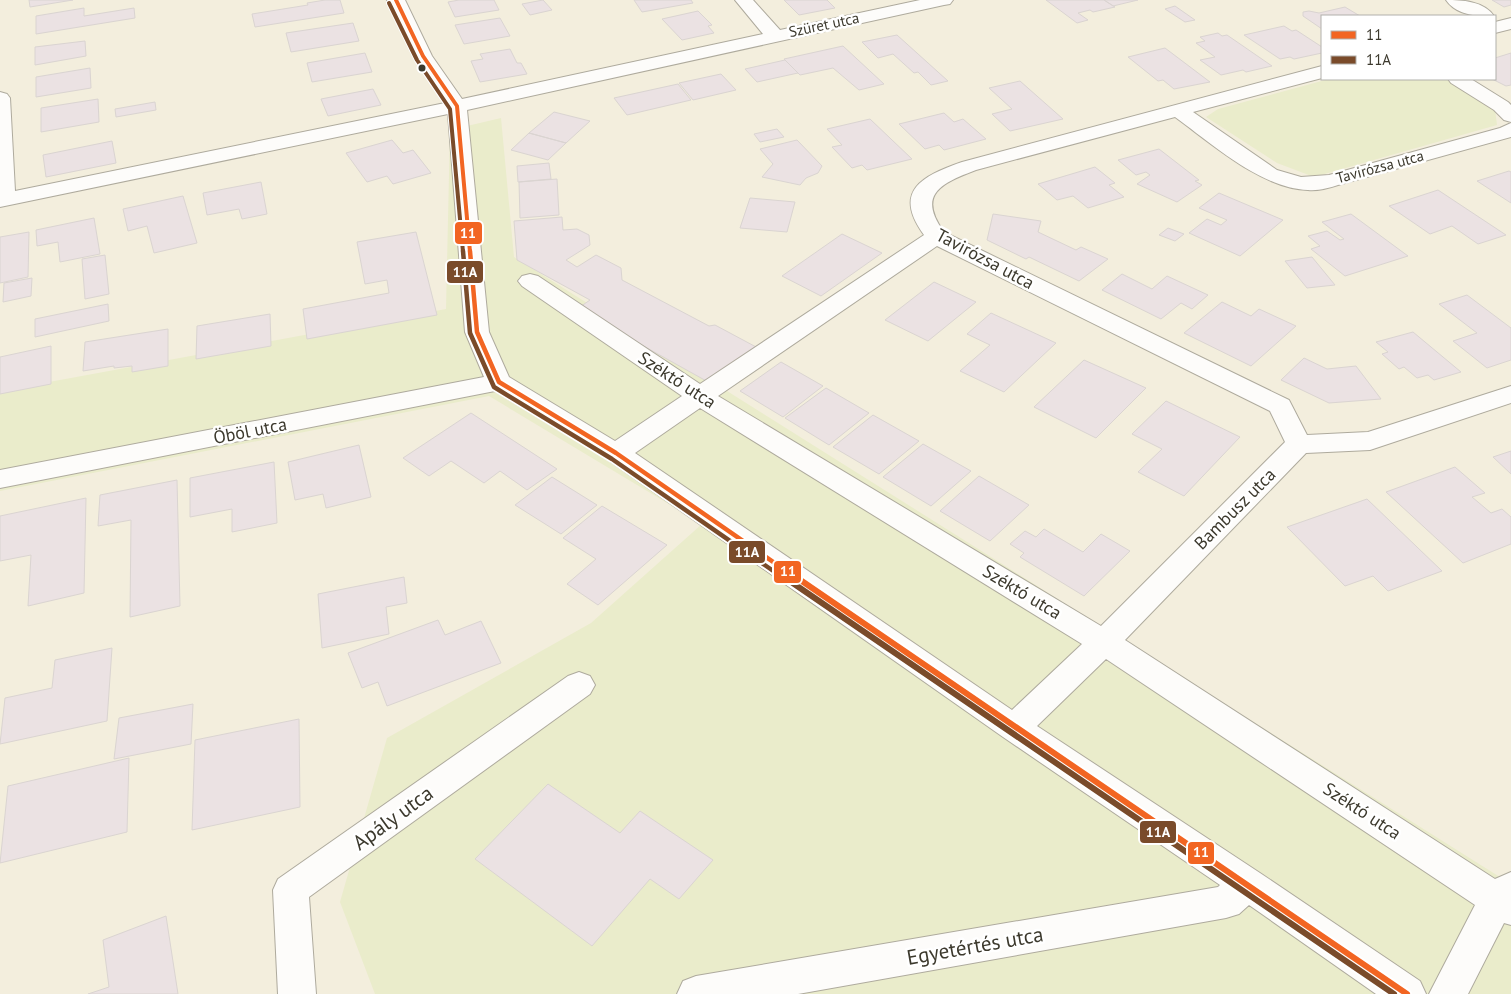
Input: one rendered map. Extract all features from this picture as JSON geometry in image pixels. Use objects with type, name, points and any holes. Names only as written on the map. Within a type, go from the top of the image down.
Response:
[{"type":"street","points":[[396,0],[423,56],[456,106],[477,332],[499,382],[616,453],[1014,728],[1248,884],[1407,994]]},
{"type":"street","points":[[744,0],[774,36]]},
{"type":"street","name":"Szüret utca","points":[[2,201],[456,106],[944,0]]},
{"type":"street","points":[[1456,0],[1483,15]]},
{"type":"street","name":"Tavirózsa utca","points":[[1298,444],[1280,406],[936,237],[919,213],[921,195],[939,178],[969,166],[1321,72]]},
{"type":"street","points":[[1460,80],[1501,106],[1511,116]]},
{"type":"street","points":[[0,98],[2,201]]},
{"type":"street","name":"Tavirózsa utca","points":[[1177,110],[1270,174],[1289,182],[1310,184],[1331,181],[1507,132],[1511,129]]},
{"type":"street","points":[[616,453],[702,397],[936,237]]},
{"type":"street","name":"Széktó utca","points":[[530,280],[702,397],[1104,642],[1506,899]]},
{"type":"street","name":"Öböl utca","points":[[0,479],[499,382]]},
{"type":"street","points":[[1298,444],[1370,441],[1511,394]]},
{"type":"street","name":"Bambusz utca","points":[[1014,728],[1104,642],[1298,444]]},
{"type":"street","name":"Apály utca","points":[[297,994],[291,890],[579,685]]},
{"type":"street","name":"Egyetértés utca","points":[[696,994],[1226,902],[1248,884]]},
{"type":"street","points":[[1448,994],[1506,899]]},
{"type":"green space","points":[[1325,80],[1449,80],[1495,109],[1497,125],[1314,177],[1277,163],[1206,117],[1218,109]]},
{"type":"green space","points":[[501,118],[514,257],[1511,884],[1511,994],[375,994],[340,902],[387,738],[591,623],[702,524],[489,396],[0,491],[0,391],[446,309],[450,130]]},
{"type":"building","points":[[29,0],[73,0],[30,7]]},
{"type":"building","points":[[340,0],[344,13],[255,27],[252,14],[308,5],[307,3]]},
{"type":"building","points":[[459,0],[494,0],[499,10],[455,17],[448,2]]},
{"type":"building","points":[[543,0],[552,10],[530,15],[522,4]]},
{"type":"building","points":[[634,0],[691,0],[693,3],[642,12]]},
{"type":"building","points":[[784,0],[827,0],[835,8],[799,15]]},
{"type":"building","points":[[1046,0],[1104,0],[1115,7],[1078,13],[1088,20],[1077,23]]},
{"type":"building","points":[[1104,0],[1138,0],[1113,6]]},
{"type":"building","points":[[1492,0],[1511,0],[1511,5],[1504,7]]},
{"type":"building","points":[[1175,6],[1195,20],[1185,22],[1165,9]]},
{"type":"building","points":[[1345,7],[1358,15],[1321,15],[1321,28],[1303,16],[1303,12],[1319,13]]},
{"type":"building","points":[[84,8],[84,16],[134,8],[135,18],[36,34],[36,16]]},
{"type":"building","points":[[698,11],[712,25],[708,26],[714,33],[682,40],[662,19]]},
{"type":"building","points":[[500,18],[510,36],[464,44],[455,25]]},
{"type":"building","points":[[353,23],[359,41],[291,52],[286,33]]},
{"type":"building","points":[[1284,26],[1292,31],[1296,30],[1321,46],[1321,53],[1294,59],[1290,57],[1280,59],[1244,35]]},
{"type":"building","points":[[1218,33],[1222,36],[1227,35],[1272,66],[1221,75],[1200,60],[1215,57],[1196,43],[1205,41],[1200,37]]},
{"type":"building","points":[[897,35],[948,81],[931,85],[918,72],[914,73],[893,54],[878,58],[862,42]]},
{"type":"building","points":[[85,41],[86,56],[35,65],[35,47]]},
{"type":"building","points":[[843,46],[884,84],[859,90],[833,68],[800,75],[784,59]]},
{"type":"building","points":[[1165,48],[1210,82],[1174,89],[1163,80],[1158,81],[1128,57]]},
{"type":"building","points":[[510,49],[517,63],[521,63],[527,74],[480,82],[471,61],[483,59],[480,54]]},
{"type":"building","points":[[365,53],[372,72],[312,82],[307,63]]},
{"type":"building","points":[[1511,53],[1511,85],[1506,86],[1494,80],[1496,80],[1496,58]]},
{"type":"building","points":[[785,60],[798,73],[757,82],[745,69]]},
{"type":"building","points":[[90,68],[91,88],[36,97],[36,77]]},
{"type":"building","points":[[721,74],[736,90],[693,100],[679,83]]},
{"type":"building","points":[[1020,81],[1063,119],[1010,131],[992,114],[1012,109],[989,88]]},
{"type":"building","points":[[678,84],[691,100],[627,115],[614,98]]},
{"type":"building","points":[[373,89],[381,105],[328,116],[321,99]]},
{"type":"building","points":[[98,99],[99,122],[41,132],[41,108]]},
{"type":"building","points":[[155,102],[156,110],[116,117],[115,109]]},
{"type":"building","points":[[554,112],[590,121],[566,143],[529,133]]},
{"type":"building","points":[[944,113],[954,122],[963,119],[986,139],[944,150],[939,145],[925,149],[899,124]]},
{"type":"building","points":[[870,119],[912,159],[867,170],[862,165],[852,168],[832,147],[842,145],[827,129]]},
{"type":"building","points":[[777,129],[784,137],[760,142],[754,134]]},
{"type":"building","points":[[529,133],[566,143],[548,160],[511,150]]},
{"type":"building","points":[[392,140],[403,153],[413,150],[431,173],[393,184],[387,176],[367,182],[346,153]]},
{"type":"building","points":[[797,140],[822,166],[818,173],[806,178],[800,185],[762,177],[773,164],[760,149]]},
{"type":"building","points":[[112,141],[116,163],[46,177],[43,155]]},
{"type":"building","points":[[1159,149],[1199,180],[1195,181],[1202,185],[1177,202],[1137,184],[1150,175],[1146,172],[1136,175],[1118,160]]},
{"type":"building","points":[[549,163],[551,179],[518,182],[517,166]]},
{"type":"building","points":[[1095,167],[1115,183],[1109,185],[1124,197],[1088,208],[1073,196],[1057,200],[1038,184]]},
{"type":"building","points":[[1511,172],[1511,203],[1477,181]]},
{"type":"building","points":[[557,179],[559,215],[520,218],[519,182]]},
{"type":"building","points":[[261,182],[267,214],[242,219],[239,209],[207,215],[203,193]]},
{"type":"building","points":[[1438,190],[1506,235],[1478,244],[1452,226],[1430,234],[1389,206]]},
{"type":"building","points":[[1219,193],[1283,220],[1240,256],[1189,233],[1207,219],[1221,225],[1227,220],[1199,208]]},
{"type":"building","points":[[183,196],[197,243],[154,253],[147,226],[128,231],[123,209]]},
{"type":"building","points":[[750,198],[795,202],[787,232],[740,228]]},
{"type":"building","points":[[993,214],[1041,221],[1038,232],[1076,250],[1081,247],[1108,259],[1079,281],[1029,257],[1026,259],[987,240]]},
{"type":"building","points":[[1351,214],[1408,256],[1345,276],[1311,249],[1320,246],[1308,236],[1327,231],[1340,240],[1344,239],[1322,222]]},
{"type":"building","points":[[562,217],[563,230],[577,229],[589,235],[590,245],[566,260],[577,267],[596,255],[621,268],[622,280],[709,326],[715,325],[758,348],[710,383],[577,309],[590,300],[517,260],[514,221]]},
{"type":"building","points":[[94,218],[100,254],[60,262],[58,242],[37,246],[36,230]]},
{"type":"building","points":[[1168,228],[1184,234],[1175,241],[1159,235]]},
{"type":"building","points":[[29,232],[28,277],[0,283],[0,237]]},
{"type":"building","points":[[416,232],[437,315],[307,339],[303,309],[389,293],[387,280],[365,284],[357,242]]},
{"type":"building","points":[[842,234],[882,253],[821,296],[782,276]]},
{"type":"building","points":[[105,255],[109,294],[85,299],[82,259]]},
{"type":"building","points":[[1312,257],[1335,285],[1307,288],[1285,261]]},
{"type":"building","points":[[1122,274],[1152,289],[1167,276],[1208,295],[1192,309],[1181,303],[1161,319],[1102,290]]},
{"type":"building","points":[[32,278],[31,296],[3,302],[4,283]]},
{"type":"building","points":[[934,282],[976,302],[928,341],[885,320]]},
{"type":"building","points":[[1467,295],[1511,328],[1511,360],[1487,368],[1453,341],[1477,333],[1439,304]]},
{"type":"building","points":[[1222,302],[1251,316],[1259,309],[1296,326],[1251,366],[1184,333]]},
{"type":"building","points":[[108,304],[109,321],[35,337],[35,319]]},
{"type":"building","points":[[991,313],[1056,343],[1004,392],[960,371],[990,345],[967,334]]},
{"type":"building","points":[[270,314],[271,346],[196,359],[197,326]]},
{"type":"building","points":[[168,329],[168,366],[132,372],[132,366],[114,368],[114,366],[83,371],[85,342]]},
{"type":"building","points":[[1413,332],[1461,372],[1434,380],[1428,375],[1417,378],[1404,367],[1399,369],[1382,354],[1388,352],[1376,342]]},
{"type":"building","points":[[51,346],[51,384],[0,394],[0,357]]},
{"type":"building","points":[[1304,358],[1327,369],[1356,366],[1381,399],[1329,403],[1281,380]]},
{"type":"building","points":[[1084,360],[1146,388],[1096,438],[1034,407]]},
{"type":"building","points":[[781,362],[823,386],[783,417],[740,391]]},
{"type":"building","points":[[826,388],[869,413],[829,445],[785,418]]},
{"type":"building","points":[[1166,401],[1240,437],[1184,496],[1138,472],[1162,449],[1132,434]]},
{"type":"building","points":[[471,413],[557,469],[527,490],[500,471],[484,483],[451,461],[429,476],[403,458]]},
{"type":"building","points":[[873,415],[919,441],[879,474],[833,447]]},
{"type":"building","points":[[923,444],[971,471],[931,506],[883,477]]},
{"type":"building","points":[[359,445],[371,497],[326,508],[323,494],[295,500],[288,462]]},
{"type":"building","points":[[1511,451],[1511,474],[1493,457]]},
{"type":"building","points":[[274,462],[277,523],[232,532],[232,509],[190,517],[190,478]]},
{"type":"building","points":[[1455,467],[1485,493],[1472,497],[1491,513],[1502,509],[1511,517],[1511,544],[1463,563],[1386,492]]},
{"type":"building","points":[[979,476],[1029,505],[990,541],[940,511]]},
{"type":"building","points":[[552,477],[597,505],[561,534],[515,505]]},
{"type":"building","points":[[177,480],[180,606],[130,617],[131,520],[98,526],[100,495]]},
{"type":"building","points":[[86,498],[84,593],[28,606],[31,555],[0,561],[0,516]]},
{"type":"building","points":[[1367,499],[1442,571],[1388,591],[1373,576],[1345,586],[1287,527]]},
{"type":"building","points":[[602,506],[667,545],[598,605],[567,584],[596,559],[563,538]]},
{"type":"building","points":[[1044,529],[1083,552],[1101,534],[1130,551],[1084,596],[1020,557],[1024,553],[1010,544],[1025,531],[1036,537]]},
{"type":"building","points":[[404,577],[407,603],[386,607],[389,634],[322,648],[318,594]]},
{"type":"building","points":[[438,620],[445,635],[481,621],[501,663],[387,706],[378,682],[362,688],[348,653]]},
{"type":"building","points":[[112,648],[107,721],[0,744],[5,698],[52,688],[55,660]]},
{"type":"building","points":[[193,704],[191,744],[114,759],[119,718]]},
{"type":"building","points":[[299,719],[300,807],[192,830],[195,740]]},
{"type":"building","points":[[129,758],[127,832],[0,863],[8,786]]},
{"type":"building","points":[[548,784],[620,833],[640,811],[713,860],[679,899],[650,879],[592,946],[475,859]]},
{"type":"building","points":[[166,916],[178,994],[88,994],[109,987],[103,940]]},
{"type":"transit line","name":"11","points":[[396,0],[423,56],[457,106],[477,332],[499,382],[616,453],[1014,728],[1248,884],[1407,994]]},
{"type":"transit line","name":"11A","points":[[389,3],[417,60],[450,109],[470,333],[494,387],[612,459],[1010,734],[1244,890],[1394,994]]}]
